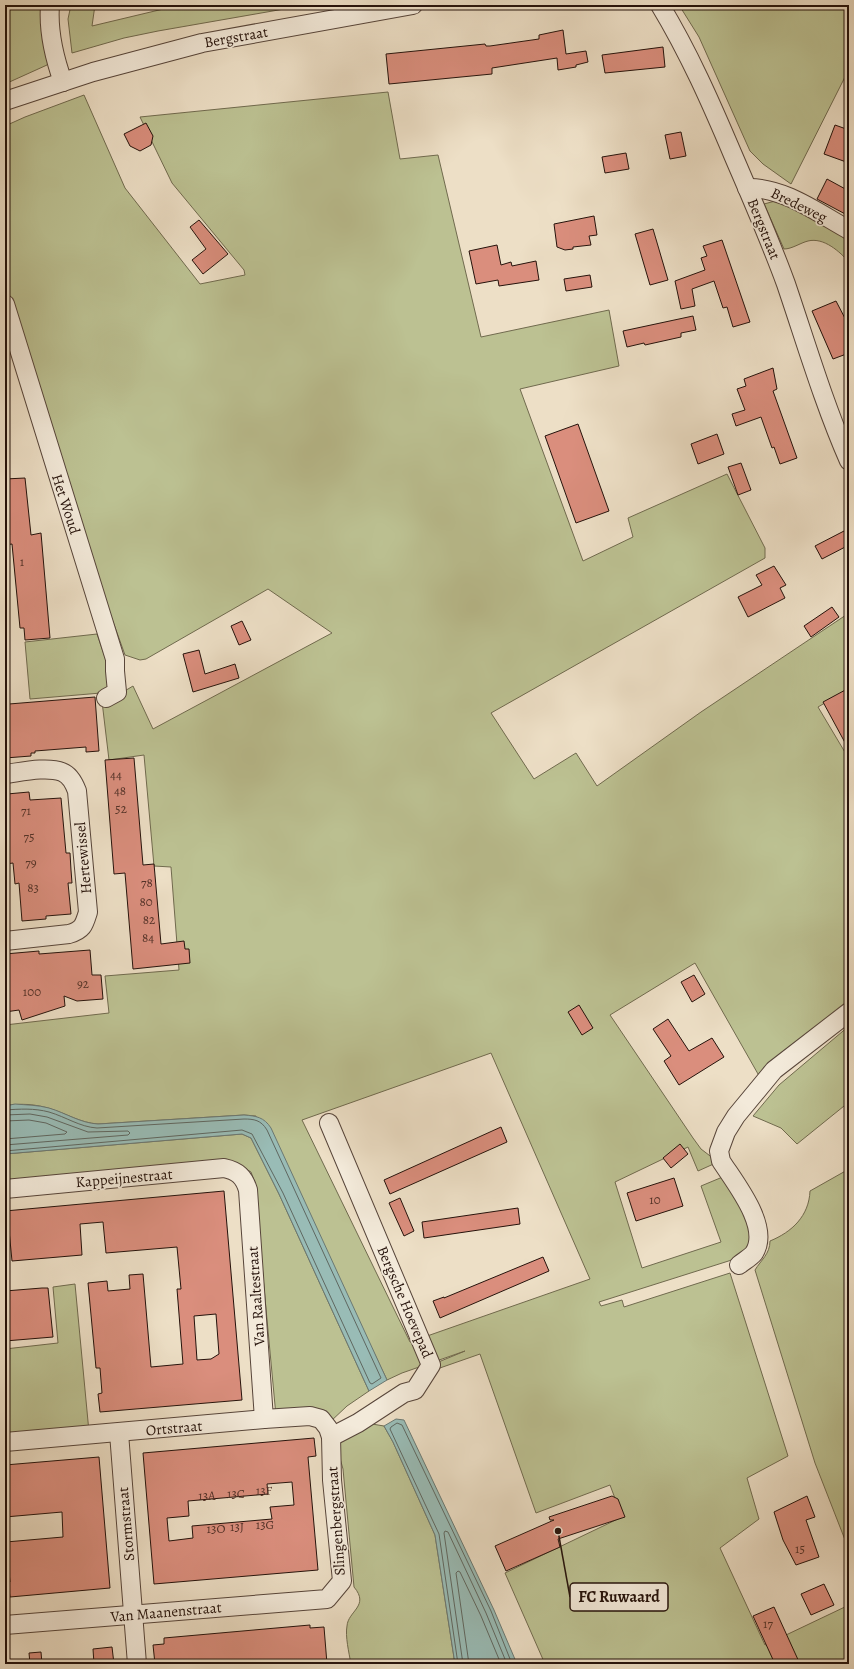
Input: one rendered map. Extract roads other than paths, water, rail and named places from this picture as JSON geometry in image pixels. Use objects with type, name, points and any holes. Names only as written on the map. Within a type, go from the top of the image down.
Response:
[{"type":"street","points":[[5,101],[63,82],[57,64],[52,38],[49,20],[50,5]]},
{"type":"street","name":"Bergstraat","points":[[63,82],[202,43],[413,5]]},
{"type":"street","name":"Bergstraat","points":[[660,5],[680,38],[699,76],[748,188],[785,282],[833,424],[849,461]]},
{"type":"street","name":"Bredeweg","points":[[748,188],[762,187],[790,198],[849,230]]},
{"type":"street","name":"Het Woud","points":[[5,304],[115,658],[117,692],[106,698]]},
{"type":"street","name":"Hertewissel","points":[[5,774],[50,770],[63,772],[72,780],[77,791],[88,912],[85,923],[78,931],[69,934],[5,941]]},
{"type":"street","points":[[739,1265],[754,1253],[759,1234],[755,1216],[721,1161],[719,1151],[726,1132],[736,1116],[774,1070],[849,1012]]},
{"type":"street","name":"Bergsche Hoevepad","points":[[329,1123],[431,1365],[415,1390],[404,1393],[358,1423],[331,1437]]},
{"type":"street","name":"Kappeijnestraat","points":[[5,1189],[224,1168],[233,1170],[241,1175]]},
{"type":"street","name":"Van Raaltestraat","points":[[241,1175],[248,1190],[264,1419]]},
{"type":"street","name":"Ortstraat","points":[[5,1442],[310,1416],[321,1419],[328,1428],[331,1437]]},
{"type":"street","name":"Stormstraat","points":[[119,1433],[137,1664]]},
{"type":"street","name":"Slingenbergstraat","points":[[327,1599],[342,1581],[332,1480],[331,1437]]},
{"type":"street","name":"Van Maanenstraat","points":[[5,1625],[327,1599]]},
{"type":"water","points":[[15,1104],[49,1108],[79,1120],[98,1124],[244,1115],[256,1117],[266,1121],[271,1128],[387,1380],[369,1391],[279,1194],[251,1138],[242,1134],[5,1154],[5,1106]]},
{"type":"water","points":[[396,1419],[404,1420],[494,1610],[517,1664],[455,1664],[435,1535],[393,1442],[384,1426]]},
{"type":"place","name":"FC Ruwaard","points":[[558,1531]]}]
